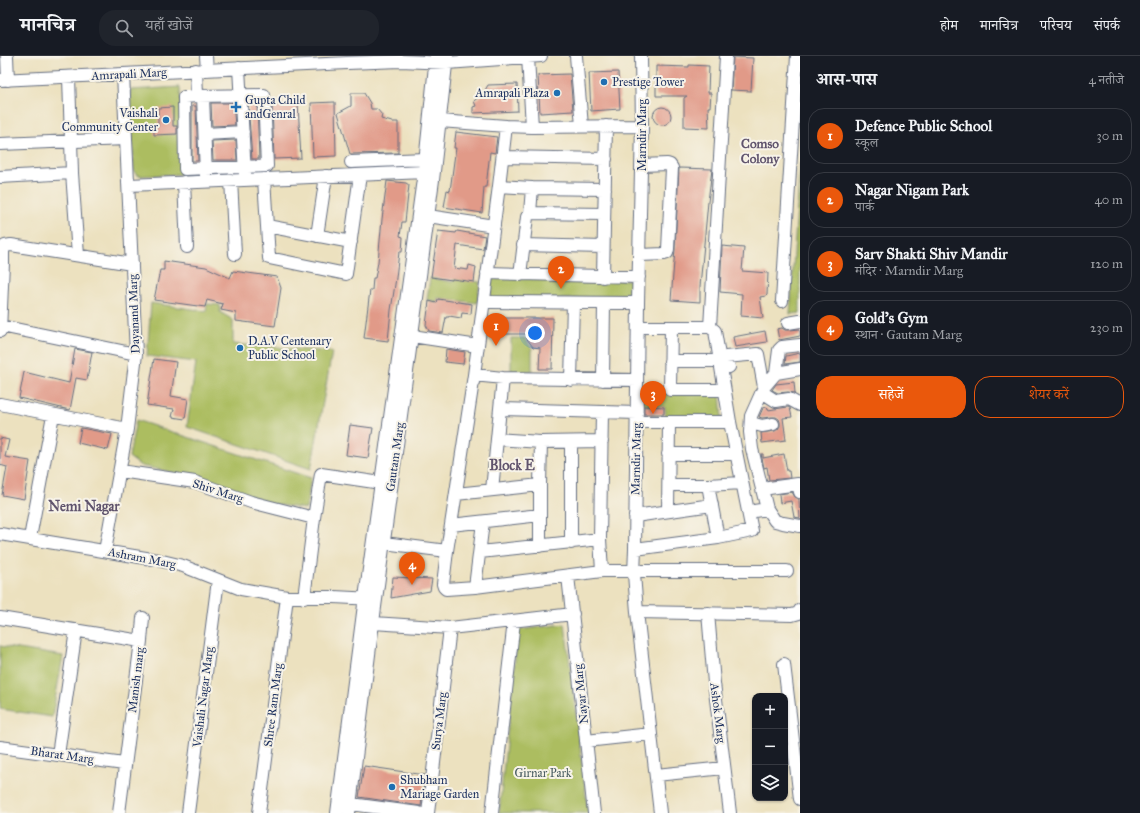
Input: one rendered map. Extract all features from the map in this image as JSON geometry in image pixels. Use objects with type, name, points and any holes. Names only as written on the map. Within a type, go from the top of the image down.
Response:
[{"type":"street","points":[[4,80],[7,56],[17,56]]},
{"type":"street","points":[[206,56],[201,70],[200,96],[205,134],[207,181]]},
{"type":"street","points":[[532,127],[528,57],[541,56]]},
{"type":"street","points":[[576,56],[582,126]]},
{"type":"street","name":"Marndir Marg","points":[[641,56],[642,164],[638,303],[634,570],[637,612],[660,813]]},
{"type":"street","points":[[710,327],[726,56]]},
{"type":"street","points":[[782,301],[797,56]]},
{"type":"street","name":"Amrapali Marg","points":[[4,80],[239,68],[275,61],[401,61],[528,57]]},
{"type":"street","name":"Gautam Marg","points":[[350,808],[373,623],[370,602],[384,543],[440,121],[442,102],[440,59]]},
{"type":"street","name":"Gautam Marg","points":[[337,813],[370,602],[381,483],[440,59]]},
{"type":"street","points":[[239,68],[245,180]]},
{"type":"street","name":"Dayanand Marg","points":[[105,551],[127,429],[136,354],[129,185],[122,74]]},
{"type":"street","points":[[69,77],[72,173],[78,255]]},
{"type":"street","points":[[187,169],[267,166],[264,95],[184,97],[185,169],[187,169],[187,247]]},
{"type":"street","points":[[440,121],[532,127],[642,126]]},
{"type":"street","points":[[506,126],[488,273],[481,345],[474,375],[447,551],[443,584],[444,587],[446,589],[476,587],[602,571],[787,570]]},
{"type":"street","points":[[603,277],[606,126]]},
{"type":"street","points":[[205,134],[243,132]]},
{"type":"street","points":[[0,144],[126,139]]},
{"type":"street","points":[[503,156],[606,159]]},
{"type":"street","points":[[351,162],[425,159]]},
{"type":"street","points":[[640,255],[664,254],[668,249],[672,168],[667,164],[642,164]]},
{"type":"street","points":[[129,185],[424,172]]},
{"type":"street","points":[[0,177],[72,173]]},
{"type":"street","points":[[264,179],[269,258],[346,274],[360,175]]},
{"type":"street","points":[[317,236],[326,176]]},
{"type":"street","points":[[231,180],[235,254]]},
{"type":"street","points":[[499,186],[605,189]]},
{"type":"street","points":[[520,275],[527,217],[530,213],[532,188]]},
{"type":"street","points":[[530,213],[604,214]]},
{"type":"street","points":[[428,216],[494,226]]},
{"type":"street","points":[[267,226],[350,242]]},
{"type":"street","points":[[132,264],[11,245],[6,246],[3,250],[2,263],[0,329],[136,354]]},
{"type":"street","points":[[523,245],[603,247]]},
{"type":"street","points":[[488,273],[639,278]]},
{"type":"street","points":[[491,302],[638,303]]},
{"type":"street","points":[[571,380],[572,303]]},
{"type":"street","points":[[603,380],[604,303]]},
{"type":"street","points":[[635,549],[718,538],[752,531],[729,420],[724,390],[724,364],[715,331],[710,327],[638,327]]},
{"type":"street","points":[[671,327],[670,390],[724,390]]},
{"type":"street","points":[[412,336],[481,345]]},
{"type":"street","points":[[800,345],[782,347],[779,350],[776,373],[763,390],[751,419],[752,449],[767,509],[775,521],[800,526]]},
{"type":"street","points":[[724,364],[726,357],[758,354],[763,390],[776,401],[788,399],[800,405]]},
{"type":"street","points":[[670,361],[724,364]]},
{"type":"street","points":[[776,373],[800,369]]},
{"type":"street","points":[[474,375],[503,378],[637,380]]},
{"type":"street","points":[[492,490],[503,378]]},
{"type":"street","points":[[0,404],[127,429]]},
{"type":"street","points":[[500,409],[602,412],[669,423],[751,419],[762,426],[773,424]]},
{"type":"street","points":[[602,412],[600,539],[602,571]]},
{"type":"street","points":[[30,538],[53,415]]},
{"type":"street","points":[[668,511],[669,423]]},
{"type":"street","points":[[497,439],[542,442],[602,441]]},
{"type":"street","points":[[540,546],[542,442]]},
{"type":"street","points":[[571,442],[571,542]]},
{"type":"street","points":[[668,454],[736,454]]},
{"type":"street","name":"Shiv Marg","points":[[120,471],[195,482],[252,502],[314,518]]},
{"type":"street","points":[[304,598],[321,474],[381,483]]},
{"type":"street","points":[[669,485],[742,483]]},
{"type":"street","points":[[762,489],[798,484],[800,492]]},
{"type":"street","points":[[456,494],[540,485]]},
{"type":"street","points":[[708,485],[718,538]]},
{"type":"street","points":[[635,516],[712,505]]},
{"type":"street","points":[[748,512],[767,509]]},
{"type":"street","points":[[451,525],[540,516]]},
{"type":"street","points":[[476,587],[483,522]]},
{"type":"street","name":"Ashram Marg","points":[[0,534],[164,561],[183,566],[241,589],[333,603],[370,602]]},
{"type":"street","points":[[480,552],[600,539]]},
{"type":"street","points":[[384,543],[447,551]]},
{"type":"street","name":"Nayar Marg","points":[[568,576],[594,813]]},
{"type":"street","name":"Vaishali Nagar Marg","points":[[188,813],[218,580]]},
{"type":"street","name":"Shree Ram Marg","points":[[259,813],[287,597]]},
{"type":"street","points":[[637,612],[792,615],[799,613],[800,610]]},
{"type":"street","name":"Ashok Marg","points":[[708,613],[714,683],[730,813]]},
{"type":"street","points":[[373,623],[450,628],[572,614]]},
{"type":"street","name":"Manish marg","points":[[0,618],[141,641],[124,764],[119,813]]},
{"type":"street","points":[[141,641],[143,618]]},
{"type":"street","points":[[492,813],[514,621]]},
{"type":"street","name":"Surya Marg","points":[[428,813],[450,628]]},
{"type":"street","points":[[58,755],[76,630]]},
{"type":"street","points":[[784,664],[800,799]]},
{"type":"street","points":[[586,741],[651,734]]},
{"type":"street","name":"Bharat Marg","points":[[0,747],[124,764]]},
{"type":"street","points":[[656,776],[724,768]]},
{"type":"street","points":[[350,808],[419,813]]},
{"type":"green space","points":[[180,87],[184,174],[139,176],[134,172],[130,90]]},
{"type":"green space","points":[[800,163],[800,313],[790,314]]},
{"type":"green space","points":[[492,277],[631,280],[631,299],[490,299]]},
{"type":"green space","points":[[430,278],[453,282],[454,279],[480,282],[477,303],[438,298],[437,302],[427,300]]},
{"type":"green space","points":[[151,303],[206,311],[207,304],[220,305],[220,312],[233,320],[233,344],[332,352],[311,469],[187,427],[196,362],[147,356]]},
{"type":"green space","points":[[511,338],[525,338],[532,349],[532,371],[511,371]]},
{"type":"green space","points":[[641,392],[720,392],[722,421],[666,421],[665,407],[641,405]]},
{"type":"green space","points":[[136,420],[311,478],[306,509],[266,503],[200,478],[141,466],[129,457]]},
{"type":"green space","name":"Girnar Park","points":[[565,624],[588,813],[499,813],[518,630]]},
{"type":"green space","points":[[0,646],[63,656],[52,717],[0,709]]},
{"type":"building","points":[[733,57],[753,58],[751,91],[731,90]]},
{"type":"building","points":[[689,65],[709,66],[708,93],[711,93],[710,107],[708,107],[709,128],[684,127],[684,98],[687,96],[656,96],[656,66],[689,67]]},
{"type":"building","name":"Prestige Tower","points":[[618,72],[620,109],[591,111],[589,73]]},
{"type":"building","name":"Amrapali Plaza","points":[[570,74],[573,111],[540,113],[538,75]]},
{"type":"building","points":[[517,84],[518,111],[473,113],[473,107],[476,106],[474,101],[484,92],[488,85]]},
{"type":"building","points":[[351,93],[364,93],[370,103],[371,109],[377,109],[382,115],[381,119],[398,122],[398,153],[350,154],[338,113],[351,106]]},
{"type":"building","points":[[335,102],[336,156],[313,157],[311,103]]},
{"type":"building","points":[[211,103],[233,103],[235,125],[212,126]]},
{"type":"building","points":[[248,103],[257,103],[259,159],[252,159]]},
{"type":"building","points":[[298,104],[301,158],[274,159],[272,105]]},
{"type":"building","points":[[192,106],[196,106],[198,161],[192,161]]},
{"type":"building","name":"Vaishali Community Center","points":[[173,107],[173,126],[177,126],[177,134],[154,135],[154,127],[158,127],[158,108]]},
{"type":"building","points":[[662,107],[668,110],[671,116],[668,122],[662,125],[656,122],[653,116],[656,110]]},
{"type":"building","points":[[456,132],[497,137],[495,153],[490,152],[486,187],[484,187],[482,213],[444,207],[447,190],[450,191],[456,148],[454,148]]},
{"type":"building","points":[[236,140],[237,160],[213,160],[212,141]]},
{"type":"building","points":[[679,168],[712,169],[700,286],[700,302],[671,300]]},
{"type":"building","points":[[387,181],[406,183],[409,185],[405,222],[402,222],[400,236],[403,237],[402,252],[399,252],[388,341],[364,338],[370,290],[372,290],[373,278],[375,278],[378,262]]},
{"type":"building","points":[[438,231],[456,233],[457,231],[485,236],[483,249],[457,245],[454,268],[468,270],[469,265],[476,267],[474,282],[431,277]]},
{"type":"building","points":[[722,246],[744,248],[742,271],[768,273],[767,295],[760,297],[763,318],[741,316],[742,294],[720,292]]},
{"type":"building","points":[[164,261],[206,267],[230,278],[233,271],[277,277],[281,288],[275,326],[236,321],[236,313],[221,310],[223,304],[207,300],[205,307],[154,300],[160,270],[164,270]]},
{"type":"building","points":[[438,299],[472,304],[471,314],[462,313],[461,318],[446,317],[443,333],[429,331],[426,325],[429,301],[437,303]]},
{"type":"building","points":[[493,318],[553,318],[552,369],[539,369],[540,348],[533,347],[527,339],[527,334],[493,334]]},
{"type":"building","points":[[782,328],[785,330],[800,329],[800,336],[779,340],[777,329]]},
{"type":"building","points":[[765,331],[767,342],[735,347],[733,337]]},
{"type":"building","points":[[75,349],[92,352],[87,380],[76,378],[70,410],[19,398],[24,372],[69,383]]},
{"type":"building","points":[[446,349],[465,352],[463,364],[445,362]]},
{"type":"building","points":[[800,353],[800,362],[785,364],[786,356]]},
{"type":"building","points":[[154,359],[176,362],[171,396],[188,399],[185,419],[172,417],[174,409],[147,405]]},
{"type":"building","points":[[794,382],[795,393],[778,393],[772,390],[776,384]]},
{"type":"building","points":[[644,406],[664,407],[664,414],[644,414]]},
{"type":"building","points":[[767,407],[768,410],[790,408],[792,417],[783,418],[786,440],[762,443],[761,433],[775,431],[780,426],[779,419],[776,417],[759,417],[763,408]]},
{"type":"building","points":[[350,425],[373,428],[368,458],[346,455]]},
{"type":"building","points":[[81,428],[112,434],[108,450],[78,443]]},
{"type":"building","points":[[0,438],[9,440],[5,457],[30,461],[24,499],[2,495],[7,467],[0,465]]},
{"type":"building","points":[[761,454],[763,454],[763,458],[784,454],[787,471],[789,471],[790,478],[769,480],[767,467],[764,468]]},
{"type":"building","points":[[792,492],[795,497],[799,499],[800,518],[794,517],[791,501],[780,503],[779,494]]},
{"type":"building","points":[[393,577],[432,579],[430,591],[391,598]]},
{"type":"building","name":"Shubham Mariage Garden","points":[[364,766],[425,775],[421,806],[359,797]]},
{"type":"place","name":"Prestige Tower","points":[[604,82]]},
{"type":"place","name":"Amrapali Plaza","points":[[557,93]]},
{"type":"place","name":"Gupta Child andGenral","points":[[236,107]]},
{"type":"place","name":"Vaishali Community Center","points":[[166,120]]},
{"type":"place","name":"Nagar Nigam Park","points":[[561,289]]},
{"type":"place","name":"Defence Public School","points":[[496,346]]},
{"type":"place","name":"D.A.V Centenary Public School","points":[[240,348]]},
{"type":"place","name":"Sarv Shakti Shiv Mandir","points":[[653,414]]},
{"type":"place","name":"Gold's Gym","points":[[412,585]]},
{"type":"place","name":"Shubham Mariage Garden","points":[[392,787]]},
{"type":"district","name":"Comso Colony","points":[[760,152]]},
{"type":"district","name":"Block E","points":[[512,465]]},
{"type":"district","name":"Nemi Nagar","points":[[84,506]]}]
